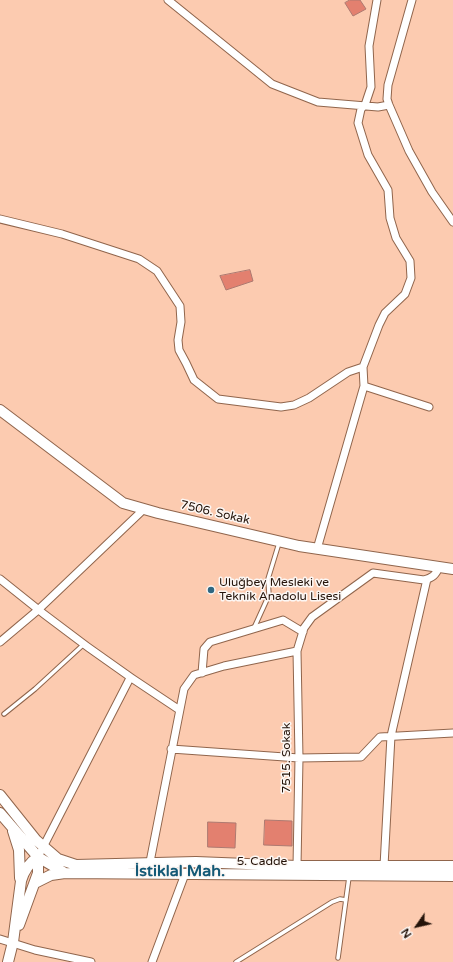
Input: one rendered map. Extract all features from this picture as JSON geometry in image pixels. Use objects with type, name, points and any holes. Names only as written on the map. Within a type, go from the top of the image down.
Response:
[{"type":"street","points":[[168,0],[272,84],[318,102],[372,106],[389,105]]},
{"type":"street","points":[[372,106],[369,46],[377,0]]},
{"type":"street","points":[[412,0],[388,85],[387,99],[413,158],[432,192],[453,222]]},
{"type":"street","points":[[317,549],[364,386],[363,367],[385,313],[405,294],[411,278],[410,261],[396,238],[390,218],[390,201],[388,190],[368,156],[360,134],[358,123],[361,109],[372,106]]},
{"type":"street","points":[[0,219],[62,234],[140,258],[157,271],[180,306],[181,322],[178,340],[179,350],[194,380],[218,399],[281,407],[294,405],[309,398],[348,372],[363,367]]},
{"type":"street","points":[[364,386],[429,407]]},
{"type":"street","name":"7506. Sokak","points":[[0,410],[123,502],[144,509],[279,542],[453,569]]},
{"type":"street","points":[[0,642],[38,610],[144,509]]},
{"type":"street","points":[[384,866],[391,736],[427,579],[436,574],[439,567]]},
{"type":"street","name":"7515. Sokak","points":[[297,866],[297,651],[303,632],[312,617],[373,573],[427,579]]},
{"type":"street","points":[[0,578],[38,610],[130,678],[178,709]]},
{"type":"street","points":[[202,673],[203,653],[207,644],[283,620],[303,632]]},
{"type":"street","points":[[147,875],[178,709],[184,689],[194,675],[297,651]]},
{"type":"street","points":[[13,942],[23,872],[32,861],[38,857],[44,847],[130,678]]},
{"type":"street","points":[[171,749],[298,758],[361,757],[380,736],[453,733]]},
{"type":"street","points":[[0,795],[36,840],[58,859],[76,865],[196,862],[297,866],[453,866]]},
{"type":"street","name":"5. Cadde","points":[[0,813],[38,857],[65,873],[147,875],[453,876]]},
{"type":"street","points":[[12,827],[19,850],[21,881]]},
{"type":"street","points":[[8,962],[13,942],[38,873],[38,857]]},
{"type":"street","points":[[35,883],[51,875],[65,873]]},
{"type":"street","points":[[152,962],[186,874]]},
{"type":"street","points":[[0,939],[35,950],[92,962]]},
{"type":"lane","points":[[254,629],[269,594],[268,579],[279,542]]},
{"type":"lane","points":[[4,714],[35,689],[84,644]]},
{"type":"lane","points":[[338,958],[349,876]]},
{"type":"lane","points":[[236,962],[332,902],[340,899],[346,900]]},
{"type":"building","points":[[350,0],[360,0],[366,9],[353,16],[345,3]]},
{"type":"building","points":[[250,270],[253,281],[226,290],[220,276]]},
{"type":"building","points":[[265,820],[292,821],[292,846],[264,845]]},
{"type":"building","points":[[208,822],[236,823],[235,848],[208,847]]},
{"type":"place","name":"Uluğbey Mesleki ve Teknik Anadolu Lisesi","points":[[211,590]]},
{"type":"district","name":"İstiklal Mah.","points":[[180,872]]}]
